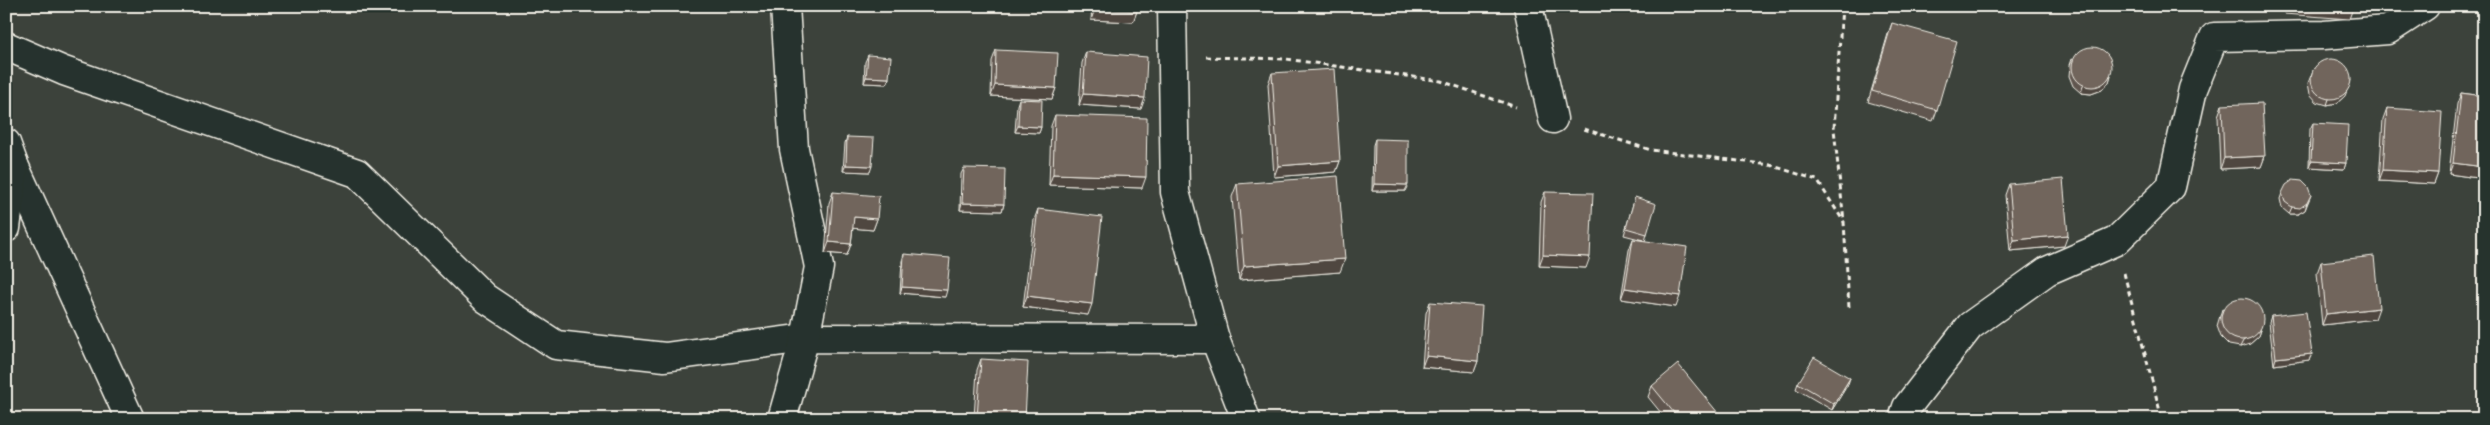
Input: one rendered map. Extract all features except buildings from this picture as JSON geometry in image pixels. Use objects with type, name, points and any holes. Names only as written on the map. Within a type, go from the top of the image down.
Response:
[{"type":"street","points":[[782,419],[805,338],[819,268],[794,149],[785,6]]},
{"type":"street","points":[[1172,6],[1175,192],[1215,339],[1246,419]]},
{"type":"street","points":[[1528,6],[1554,119]]},
{"type":"street","points":[[1902,419],[1907,407],[1970,326],[2047,271],[2116,241],[2172,188],[2193,89],[2214,37],[2324,35],[2388,30],[2425,6]]},
{"type":"street","points":[[6,46],[64,71],[357,173],[485,298],[556,345],[665,357],[805,338],[1215,339]]},
{"type":"street","points":[[6,228],[10,154]]},
{"type":"street","points":[[10,154],[130,419]]},
{"type":"path","points":[[1842,6],[1834,129],[1844,222],[1849,308]]},
{"type":"path","points":[[2116,241],[2162,419]]}]
